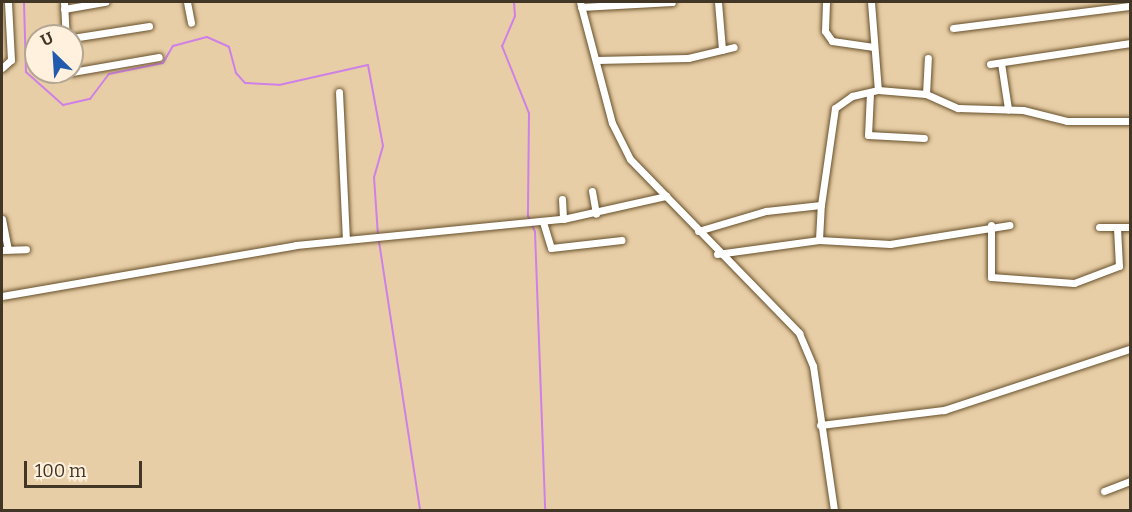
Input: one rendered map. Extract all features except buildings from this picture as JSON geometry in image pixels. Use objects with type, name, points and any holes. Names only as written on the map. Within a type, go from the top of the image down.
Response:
[{"type":"street","points":[[2,68],[11,60],[8,2]]},
{"type":"street","points":[[65,24],[64,5],[105,2]]},
{"type":"street","points":[[187,2],[191,23]]},
{"type":"street","points":[[672,2],[581,4],[622,147],[717,254],[800,333],[813,366],[834,510]]},
{"type":"street","points":[[718,2],[722,50]]},
{"type":"street","points":[[826,2],[825,31],[831,41],[874,47]]},
{"type":"street","points":[[871,2],[874,91],[868,135],[924,138]]},
{"type":"street","points":[[953,28],[1131,6]]},
{"type":"street","points":[[84,36],[149,26]]},
{"type":"street","points":[[990,64],[1131,43]]},
{"type":"street","points":[[596,60],[688,58],[734,47]]},
{"type":"street","points":[[84,70],[159,57]]},
{"type":"street","points":[[926,94],[928,58]]},
{"type":"street","points":[[1001,63],[1008,109]]},
{"type":"street","points":[[819,240],[821,205],[835,108],[843,99],[874,91],[926,94],[958,108],[1008,109],[1066,121],[1131,121]]},
{"type":"street","points":[[339,92],[346,239]]},
{"type":"street","points":[[592,191],[596,214]]},
{"type":"street","points":[[2,296],[346,239],[539,223],[596,214],[666,196]]},
{"type":"street","points":[[562,200],[563,219]]},
{"type":"street","points":[[698,231],[766,211],[821,205]]},
{"type":"street","points":[[2,219],[5,250],[26,249]]},
{"type":"street","points":[[539,223],[551,248],[622,240]]},
{"type":"street","points":[[717,254],[819,240],[890,244],[991,225],[1010,225]]},
{"type":"street","points":[[991,225],[991,277],[1074,283],[1119,266],[1117,230]]},
{"type":"street","points":[[1099,227],[1117,230],[1131,227]]},
{"type":"street","points":[[820,425],[944,410],[1131,349]]},
{"type":"street","points":[[1104,491],[1131,481]]},
{"type":"waterway","points":[[24,2],[26,72],[63,105],[90,99],[109,74],[163,63],[173,46],[207,37],[229,47],[236,73],[245,83],[279,85],[368,65],[383,146],[374,177],[378,235],[420,510]]},
{"type":"waterway","points":[[514,2],[515,16],[502,46],[529,113],[528,216],[535,232],[545,510]]}]
